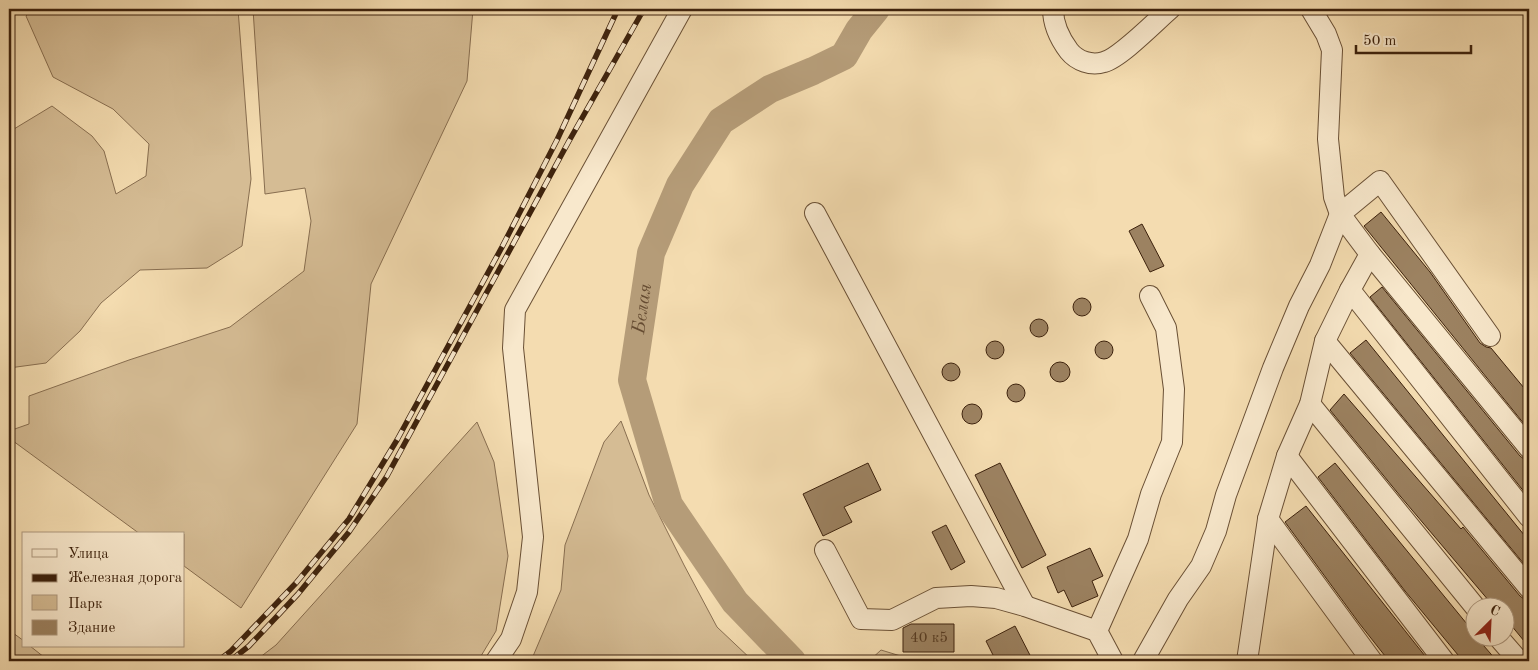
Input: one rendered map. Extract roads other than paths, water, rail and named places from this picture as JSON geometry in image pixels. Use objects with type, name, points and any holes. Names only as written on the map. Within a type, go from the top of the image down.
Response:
[{"type":"street","points":[[496,661],[511,639],[527,592],[533,537],[513,348],[515,310],[682,9]]},
{"type":"street","points":[[1053,9],[1053,18],[1062,43],[1074,57],[1085,63],[1104,62],[1124,50],[1170,9]]},
{"type":"street","points":[[1311,9],[1326,34],[1332,50],[1328,139],[1334,197],[1340,214],[1370,254],[1529,448]]},
{"type":"street","points":[[1143,661],[1178,599],[1201,566],[1205,557],[1216,531],[1226,495],[1273,368],[1299,306],[1320,265],[1340,214],[1380,181],[1490,336]]},
{"type":"street","points":[[815,213],[1025,606]]},
{"type":"street","points":[[1247,661],[1268,519],[1287,456],[1310,404],[1325,342],[1370,254]]},
{"type":"street","points":[[1350,290],[1529,517]]},
{"type":"street","points":[[1097,631],[1138,539],[1151,494],[1172,442],[1174,389],[1166,328],[1150,296]]},
{"type":"street","points":[[1325,342],[1529,588]]},
{"type":"street","points":[[1310,404],[1468,598]]},
{"type":"street","points":[[1287,456],[1444,661]]},
{"type":"street","points":[[1268,519],[1372,661]]},
{"type":"street","points":[[825,550],[861,619],[892,620],[936,598],[971,596],[996,598],[1097,631],[1113,661]]},
{"type":"street","points":[[1508,648],[1519,661]]},
{"type":"waterway","name":"Белая","points":[[792,661],[735,602],[669,505],[632,380],[651,253],[680,185],[721,121],[770,89],[844,56],[859,30],[876,9]]},
{"type":"railway","points":[[218,661],[231,651],[296,583],[349,519],[397,440],[502,247],[557,140],[618,9]]},
{"type":"railway","points":[[230,661],[249,646],[298,594],[349,532],[387,476],[569,141],[644,9]]}]
